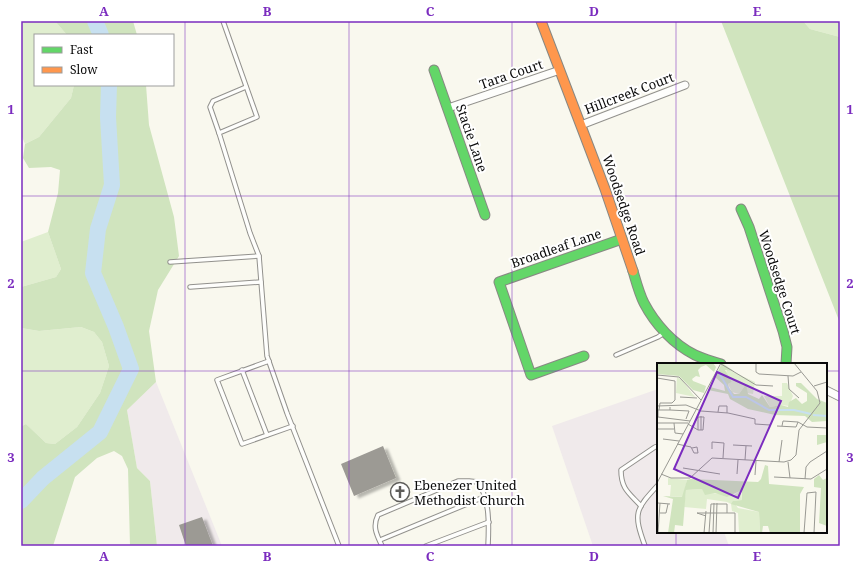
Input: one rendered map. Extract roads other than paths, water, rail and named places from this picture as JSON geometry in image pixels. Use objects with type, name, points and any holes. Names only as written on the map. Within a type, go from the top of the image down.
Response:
[{"type":"street","name":"Woodsedge Road","points":[[541,21],[581,124],[644,302],[652,318],[680,346],[695,355],[718,363]]},
{"type":"street","name":"Stacie Lane","points":[[434,70],[484,215]]},
{"type":"street","name":"Tara Court","points":[[448,108],[560,70]]},
{"type":"street","name":"Hillcreek Court","points":[[581,124],[685,85]]},
{"type":"street","name":"Woodsedge Court","points":[[741,209],[749,227],[783,330],[787,347],[786,363]]},
{"type":"street","name":"Broadleaf Lane","points":[[584,356],[531,375],[499,282],[622,239]]},
{"type":"street","points":[[827,390],[840,397]]},
{"type":"lane","points":[[219,133],[257,117],[223,21]]},
{"type":"lane","points":[[246,87],[213,101],[210,107],[250,234],[259,256],[267,356],[339,546]]},
{"type":"lane","points":[[170,262],[259,256]]},
{"type":"lane","points":[[190,288],[261,282]]},
{"type":"lane","points":[[616,355],[658,337],[665,332]]},
{"type":"lane","points":[[269,361],[217,380],[242,444],[293,426]]},
{"type":"lane","points":[[242,370],[267,435]]},
{"type":"lane","points":[[641,506],[626,490],[621,480],[621,470],[657,446]]},
{"type":"lane","points":[[382,546],[375,527],[375,521],[378,515],[458,481],[469,480],[478,482],[484,497],[489,522],[488,546]]},
{"type":"lane","points":[[645,546],[638,527],[638,511],[657,486]]},
{"type":"lane","points":[[380,540],[484,497]]},
{"type":"lane","points":[[426,546],[489,522]]},
{"type":"waterway","points":[[95,21],[101,34]]},
{"type":"waterway","points":[[21,501],[43,478],[100,432],[131,369],[116,327],[93,273],[98,229],[112,185],[108,117],[109,86]]},
{"type":"place","name":"Ebenezer United Methodist Church","points":[[400,492]]}]
